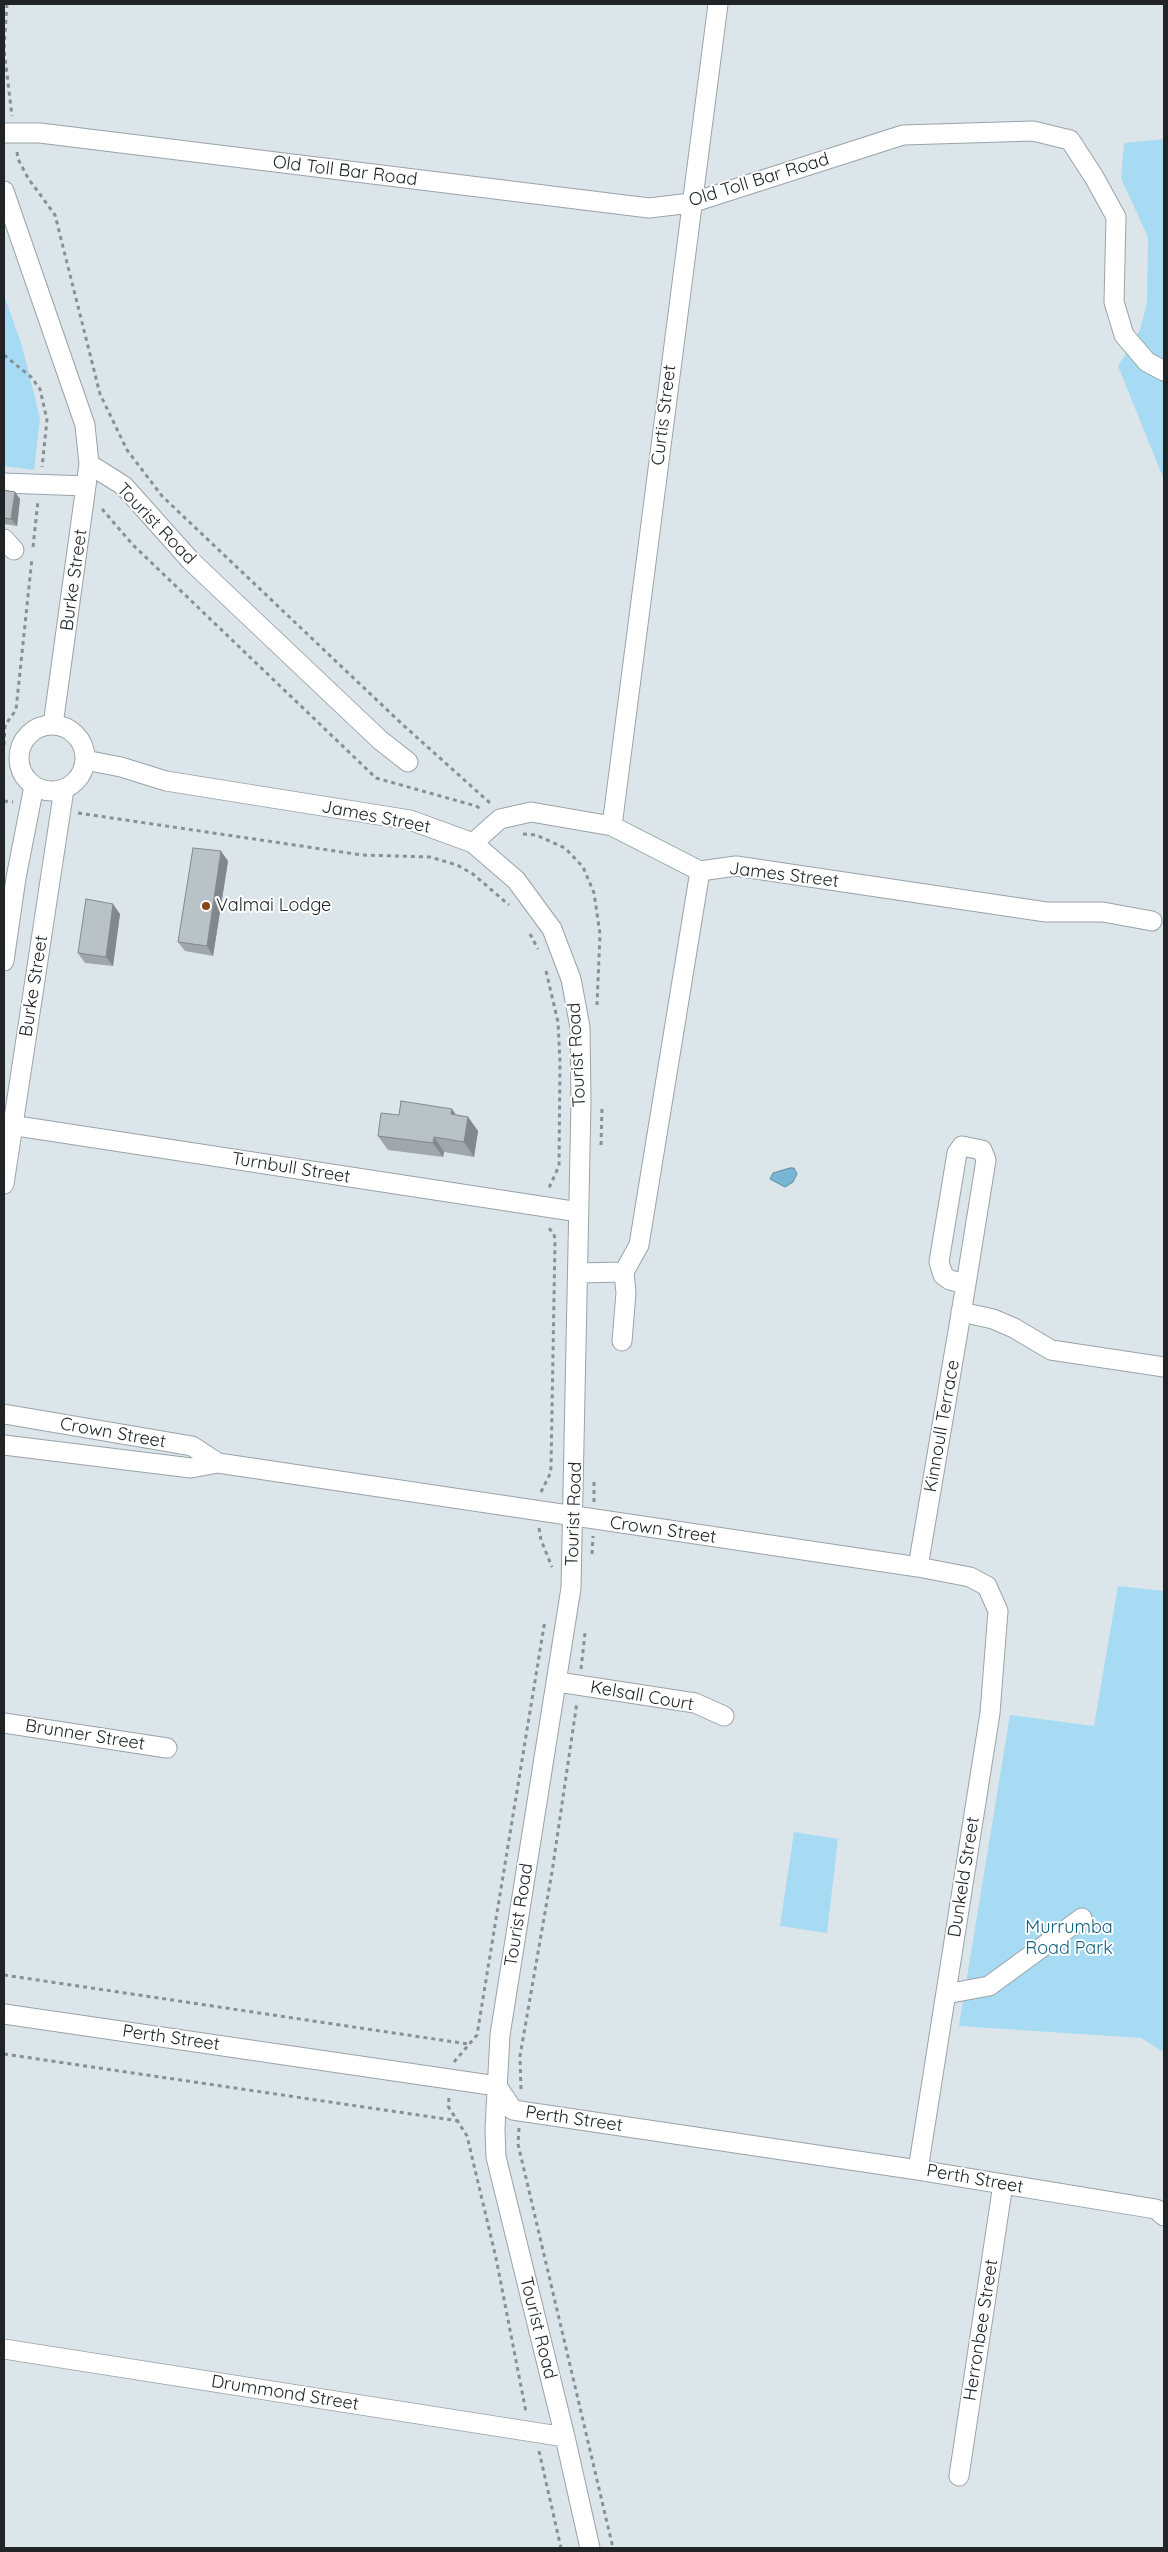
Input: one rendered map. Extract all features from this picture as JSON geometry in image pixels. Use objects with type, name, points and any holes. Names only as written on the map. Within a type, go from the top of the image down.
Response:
[{"type":"street","name":"Curtis Street","points":[[612,826],[718,4]]},
{"type":"street","name":"Old Toll Bar Road","points":[[9,132],[649,208],[691,202],[903,135],[1033,131],[1070,140],[1116,217],[1114,302],[1124,335],[1147,362],[1164,370]]},
{"type":"street","points":[[4,191],[84,425],[89,464]]},
{"type":"street","name":"Burke Street","points":[[53,725],[89,464]]},
{"type":"street","name":"Tourist Road","points":[[89,464],[124,486],[191,562],[380,740],[408,762]]},
{"type":"street","points":[[4,483],[86,486]]},
{"type":"street","points":[[53,725],[73,732],[80,741],[85,760],[78,778],[64,789],[49,790],[34,786],[11,756],[33,731],[53,725]]},
{"type":"street","name":"James Street","points":[[85,760],[121,767],[166,781],[410,820],[473,843]]},
{"type":"street","name":"Burke Street","points":[[4,961],[16,878],[34,786]]},
{"type":"street","name":"Burke Street","points":[[4,1184],[8,1125],[64,789]]},
{"type":"street","points":[[473,843],[500,818],[531,812],[612,826],[700,871],[639,1245],[624,1272],[626,1293],[622,1341]]},
{"type":"street","name":"Tourist Road","points":[[473,843],[516,880],[552,929],[572,979],[580,1027],[575,1517],[572,1588],[500,2035],[495,2129],[496,2157],[565,2437],[590,2548]]},
{"type":"street","name":"James Street","points":[[700,871],[736,866],[1046,912],[1103,912],[1152,921]]},
{"type":"street","name":"Turnbull Street","points":[[8,1125],[579,1212]]},
{"type":"street","name":"Kinnoull Terrace","points":[[918,1567],[966,1284],[986,1160],[982,1150],[962,1146],[957,1153],[939,1262],[943,1275],[950,1280],[966,1284]]},
{"type":"street","points":[[578,1273],[624,1272]]},
{"type":"street","points":[[961,1312],[993,1319],[1014,1328],[1032,1341],[1051,1350],[1164,1367]]},
{"type":"street","name":"Crown Street","points":[[4,1414],[192,1446],[218,1463]]},
{"type":"street","name":"Crown Street","points":[[4,1445],[191,1468],[218,1463],[918,1567],[970,1577],[987,1586]]},
{"type":"street","name":"Dunkeld Street","points":[[918,2170],[990,1713],[998,1611],[987,1586]]},
{"type":"street","name":"Kelsall Court","points":[[558,1682],[695,1703],[724,1716]]},
{"type":"street","name":"Brunner Street","points":[[4,1723],[167,1748]]},
{"type":"street","points":[[946,1994],[990,1986],[1082,1918]]},
{"type":"street","name":"Perth Street","points":[[4,2014],[497,2086],[513,2110],[918,2170],[1160,2212]]},
{"type":"street","name":"Herronbee Street","points":[[959,2476],[1003,2184]]},
{"type":"street","name":"Drummond Street","points":[[4,2349],[565,2437]]},
{"type":"path","points":[[7,4],[4,49],[9,132],[18,159],[55,215],[100,394],[127,450],[162,496],[402,724],[491,803]]},
{"type":"path","points":[[97,502],[133,545],[376,778],[476,806],[483,811]]},
{"type":"path","points":[[4,801],[31,806]]},
{"type":"path","points":[[61,810],[362,855],[430,857],[457,866],[472,874],[515,912]]},
{"type":"path","points":[[526,926],[540,954]]},
{"type":"path","points":[[543,963],[552,989],[558,1022],[560,1062],[559,1166],[549,1186],[547,1207],[548,1228],[554,1234],[555,1241],[551,1467],[550,1474],[541,1492],[539,1533],[552,1568]]},
{"type":"path","points":[[592,1556],[594,1471]]},
{"type":"path","points":[[585,1628],[579,1685],[552,1872],[520,2056],[518,2144],[613,2548]]},
{"type":"path","points":[[4,1975],[468,2044]]},
{"type":"path","points":[[4,2054],[460,2122]]},
{"type":"green space","points":[[1164,139],[1164,480],[1118,366],[1140,330],[1147,303],[1148,237],[1121,178],[1124,143]]},
{"type":"green space","points":[[4,295],[22,346],[40,418],[34,470],[4,466]]},
{"type":"green space","name":"Murrumba Road Park","points":[[1118,1586],[1164,1591],[1164,2052],[1141,2038],[959,2026],[1010,1715],[1094,1726]]},
{"type":"green space","points":[[794,1832],[838,1839],[827,1933],[780,1926]]},
{"type":"shaded area","points":[[794,1168],[797,1174],[793,1182],[785,1187],[770,1179],[773,1173]]},
{"type":"building","points":[[4,490],[15,492],[11,519],[4,518]]},
{"type":"building","name":"Valmai Lodge","points":[[193,848],[221,851],[207,946],[178,942]]},
{"type":"building","points":[[86,899],[113,904],[106,957],[78,953]]},
{"type":"building","points":[[401,1101],[452,1109],[451,1114],[468,1117],[464,1142],[434,1137],[433,1143],[378,1136],[381,1113],[399,1115]]},
{"type":"place","name":"Valmai Lodge","points":[[206,906]]}]
